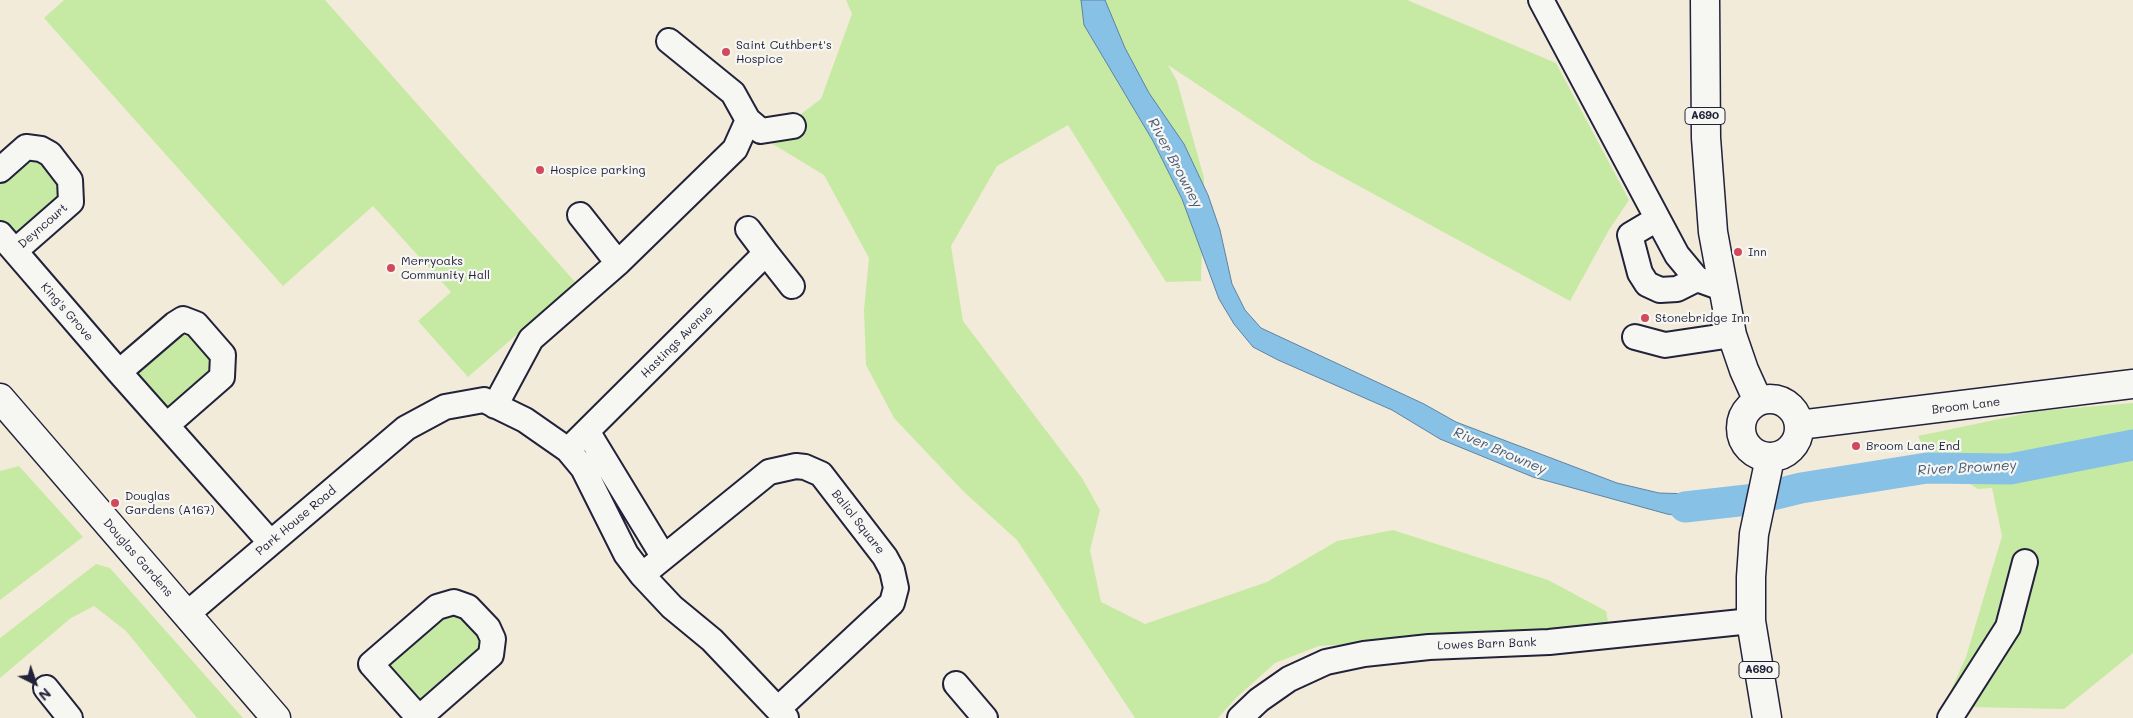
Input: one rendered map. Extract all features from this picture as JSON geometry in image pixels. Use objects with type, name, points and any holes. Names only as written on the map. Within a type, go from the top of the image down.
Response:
[{"type":"main road","name":"A690","points":[[1705,0],[1706,138],[1713,232],[1732,335],[1744,370],[1758,401]]},
{"type":"main road","name":"Broom Lane","points":[[1799,425],[2133,384]]},
{"type":"main road","name":"Douglas Gardens","points":[[0,398],[276,718]]},
{"type":"main road","points":[[1767,399],[1785,403],[1792,408],[1799,425],[1795,444],[1779,456],[1770,458],[1753,452],[1742,438],[1741,430],[1745,413],[1758,401],[1767,399]]},
{"type":"main road","name":"A690","points":[[1767,718],[1751,621],[1754,534],[1770,458]]},
{"type":"street","points":[[1541,0],[1677,255],[1697,279],[1722,288]]},
{"type":"street","points":[[670,41],[732,93],[748,120],[761,131],[793,126]]},
{"type":"street","points":[[748,120],[735,149],[618,263],[531,338],[495,406],[525,420],[568,450],[583,468],[626,554],[642,575],[672,607],[712,640],[782,713]]},
{"type":"street","name":"Deyncourt","points":[[0,170],[26,147],[41,149],[50,154],[70,180],[70,202],[7,242]]},
{"type":"street","points":[[580,215],[618,263]]},
{"type":"street","points":[[1657,219],[1630,235],[1640,273],[1647,284],[1660,290],[1677,289],[1697,279]]},
{"type":"street","points":[[748,228],[792,286]]},
{"type":"street","name":"King's Grove","points":[[7,242],[270,542]]},
{"type":"street","name":"Hastings Avenue","points":[[568,450],[766,253]]},
{"type":"street","points":[[119,372],[183,319],[196,324],[223,355],[222,377],[167,425]]},
{"type":"street","points":[[1634,336],[1665,345],[1732,335]]},
{"type":"street","name":"Park House Road","points":[[187,614],[406,428],[446,407],[484,400],[495,406]]},
{"type":"street","points":[[587,431],[664,556],[642,575]]},
{"type":"street","name":"Baliol Square","points":[[664,556],[769,472],[790,466],[805,467],[821,474],[885,557],[892,570],[896,588],[892,603],[782,713]]},
{"type":"street","points":[[1950,718],[2008,627],[2025,562]]},
{"type":"street","points":[[454,602],[468,607],[488,628],[493,638],[491,655],[419,718],[371,664],[436,607],[454,602]]},
{"type":"street","name":"Lowes Barn Bank","points":[[1240,718],[1259,700],[1289,679],[1326,662],[1364,654],[1429,646],[1549,642],[1751,621]]},
{"type":"street","points":[[956,684],[985,718]]},
{"type":"street","points":[[46,688],[70,718]]},
{"type":"green space","points":[[64,0],[325,0],[576,283],[468,377],[418,321],[451,292],[373,206],[283,286],[44,18]]},
{"type":"green space","points":[[846,0],[1407,0],[1556,63],[1629,200],[1609,230],[1570,301],[1313,161],[1168,65],[1177,81],[1204,178],[1201,281],[1166,282],[1068,125],[997,166],[951,246],[963,321],[1082,478],[1100,510],[1090,550],[1101,602],[1145,624],[1267,582],[1337,541],[1393,530],[1548,580],[1606,611],[1609,627],[1598,624],[1595,629],[1319,646],[1275,663],[1236,698],[1218,718],[1135,718],[1017,540],[964,492],[894,418],[866,365],[864,310],[869,258],[824,175],[766,140],[821,99],[852,14]]},
{"type":"green space","points":[[28,157],[41,157],[63,184],[64,195],[25,232],[16,233],[9,230],[0,221],[0,179]]},
{"type":"green space","points":[[178,328],[192,330],[216,366],[208,377],[174,405],[166,406],[135,373]]},
{"type":"green space","points":[[2133,403],[2133,653],[2064,709],[1967,707],[1947,699],[1966,657],[2002,536],[1992,488],[1978,489],[1929,459],[1918,436],[2038,411]]},
{"type":"green space","points":[[19,466],[83,537],[0,600],[0,471]]},
{"type":"green space","points":[[96,564],[110,568],[243,718],[197,718],[126,631],[94,606],[71,618],[0,678],[0,638]]},
{"type":"green space","points":[[463,611],[488,642],[419,707],[384,666],[443,615]]},
{"type":"water","points":[[1081,0],[1105,0],[1125,48],[1149,93],[1184,144],[1208,195],[1220,230],[1232,284],[1245,310],[1261,328],[1424,404],[1456,422],[1617,483],[1659,493],[1694,494],[1728,490],[1728,515],[1704,519],[1667,514],[1533,477],[1440,439],[1392,410],[1278,360],[1253,347],[1234,324],[1219,299],[1182,199],[1153,141],[1084,25]]},
{"type":"waterway","name":"River Browney","points":[[1685,507],[1756,499],[1801,488],[1927,468],[2010,469],[2133,445]]},
{"type":"place","name":"Saint Cuthbert's Hospice","points":[[726,52]]},
{"type":"place","name":"Hospice parking","points":[[540,170]]},
{"type":"place","name":"Inn","points":[[1738,252]]},
{"type":"place","name":"Merryoaks Community Hall","points":[[391,268]]},
{"type":"place","name":"Stonebridge Inn","points":[[1645,318]]},
{"type":"place","name":"Broom Lane End","points":[[1856,446]]},
{"type":"place","name":"Douglas Gardens (A167)","points":[[115,503]]}]
